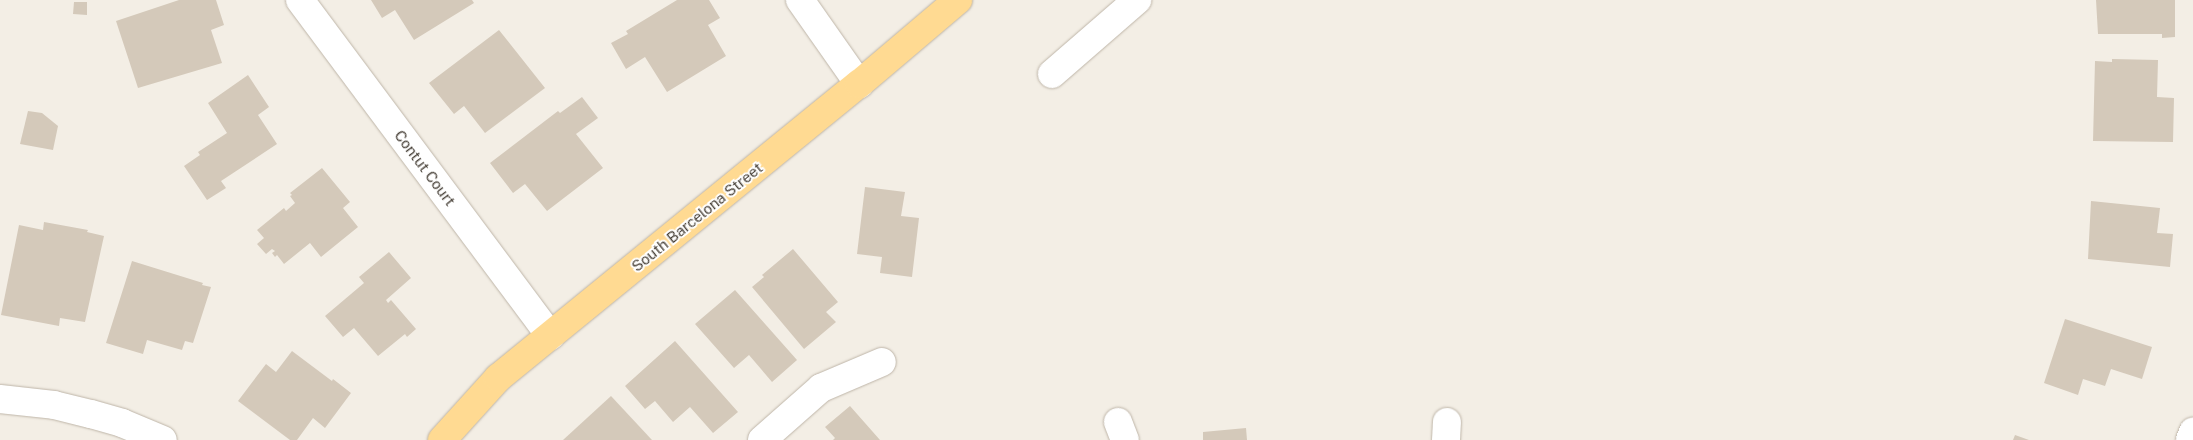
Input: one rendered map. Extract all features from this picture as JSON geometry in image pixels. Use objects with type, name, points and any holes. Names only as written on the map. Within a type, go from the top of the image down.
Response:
[{"type":"main road","name":"South Barcelona Street","points":[[442,440],[498,378],[859,84],[958,0]]},
{"type":"street","name":"Contut Court","points":[[300,0],[550,336]]},
{"type":"street","points":[[800,0],[859,84]]},
{"type":"street","points":[[1052,74],[1137,0]]},
{"type":"street","points":[[762,440],[821,388],[882,362]]},
{"type":"street","points":[[0,399],[54,406],[91,414],[122,423],[163,440]]},
{"type":"street","points":[[2190,440],[2193,432]]},
{"type":"building","points":[[179,0],[216,0],[224,25],[211,30],[222,63],[138,88],[116,21]]},
{"type":"building","points":[[371,0],[472,0],[474,3],[414,40],[395,10],[382,18]]},
{"type":"building","points":[[677,0],[709,0],[720,18],[708,25],[726,56],[667,92],[645,57],[626,69],[611,43],[628,34],[626,31]]},
{"type":"building","points":[[2096,0],[2175,0],[2175,37],[2162,38],[2162,34],[2098,34]]},
{"type":"building","points":[[74,2],[87,2],[87,15],[73,14]]},
{"type":"building","points":[[499,30],[545,88],[485,133],[464,106],[454,114],[429,83]]},
{"type":"building","points":[[2112,59],[2158,60],[2157,97],[2174,98],[2173,142],[2093,141],[2095,61],[2112,62]]},
{"type":"building","points":[[248,75],[269,107],[258,115],[277,144],[221,181],[226,188],[207,200],[184,166],[200,155],[198,152],[227,133],[208,103]]},
{"type":"building","points":[[582,97],[598,118],[576,134],[603,168],[547,211],[525,184],[513,193],[490,163],[558,111],[560,113]]},
{"type":"building","points":[[28,111],[42,113],[58,126],[53,150],[20,144]]},
{"type":"building","points":[[322,168],[350,202],[343,208],[358,227],[321,257],[310,243],[284,264],[277,255],[275,257],[272,253],[275,251],[272,249],[266,254],[257,244],[264,238],[257,230],[284,208],[286,211],[295,203],[290,193]]},
{"type":"building","points":[[865,187],[905,192],[901,216],[919,218],[912,277],[880,273],[882,257],[857,254]]},
{"type":"building","points":[[2091,201],[2160,208],[2157,233],[2173,234],[2170,267],[2088,259]]},
{"type":"building","points":[[44,222],[88,230],[87,232],[104,236],[85,322],[60,318],[59,326],[1,315],[19,225],[43,230]]},
{"type":"building","points":[[793,249],[838,302],[826,312],[836,322],[804,349],[752,287],[764,277],[762,275]]},
{"type":"building","points":[[389,252],[411,278],[386,300],[388,303],[391,300],[416,329],[407,337],[405,334],[378,356],[354,328],[343,337],[325,316],[364,283],[359,277]]},
{"type":"building","points":[[132,261],[211,287],[193,343],[185,341],[182,350],[147,340],[143,354],[106,343]]},
{"type":"building","points":[[735,290],[797,360],[772,382],[749,355],[734,368],[695,324]]},
{"type":"building","points":[[2065,319],[2152,347],[2142,379],[2111,369],[2105,386],[2083,379],[2078,395],[2044,383]]},
{"type":"building","points":[[675,341],[738,412],[713,433],[690,407],[673,422],[655,401],[645,409],[625,386]]},
{"type":"building","points":[[292,351],[351,393],[325,428],[313,418],[297,440],[290,440],[238,401],[266,364],[276,372]]},
{"type":"building","points":[[611,396],[652,440],[563,440]]},
{"type":"building","points":[[850,406],[880,440],[833,440],[835,438],[825,427]]},
{"type":"building","points":[[1246,428],[1247,440],[1203,440],[1203,432]]},
{"type":"building","points":[[2015,435],[2029,440],[2013,440]]}]
